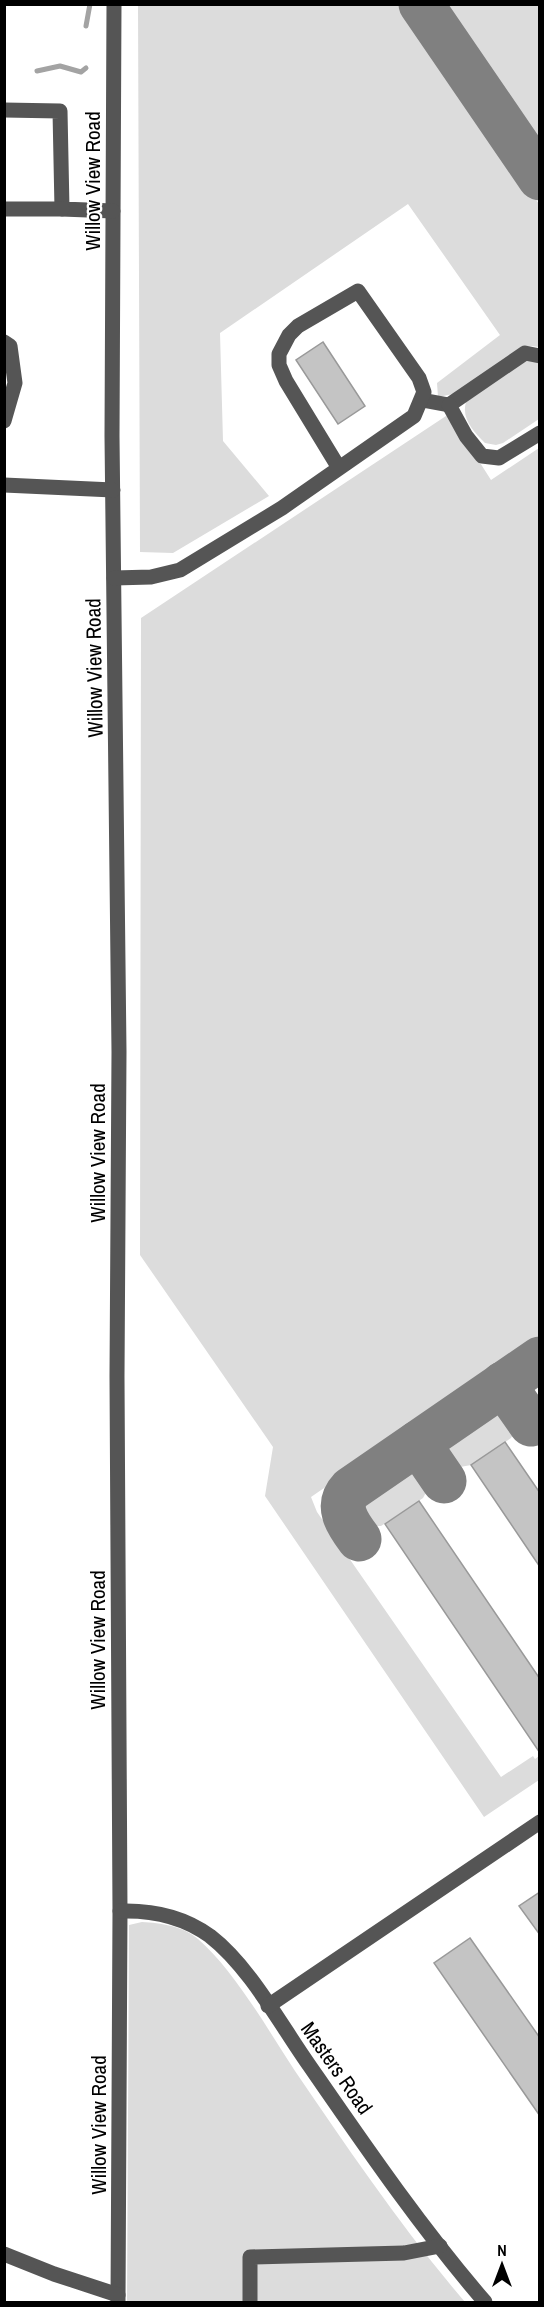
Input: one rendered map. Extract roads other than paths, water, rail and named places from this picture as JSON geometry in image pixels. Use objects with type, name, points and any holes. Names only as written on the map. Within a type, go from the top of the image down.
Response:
[{"type":"street","name":"Willow View Road","points":[[114,4],[113,489],[119,1052],[118,2299]]},
{"type":"street","points":[[4,110],[60,111],[62,209]]},
{"type":"street","points":[[4,209],[113,211]]},
{"type":"street","points":[[114,578],[151,577],[180,570],[282,508],[414,416],[424,392],[419,378],[358,291],[298,326],[279,354],[279,365],[286,381],[339,468]]},
{"type":"street","points":[[4,342],[10,346],[15,383],[4,421]]},
{"type":"street","points":[[422,400],[449,405],[525,353],[540,356]]},
{"type":"street","points":[[449,405],[466,436],[482,456],[499,458],[540,433]]},
{"type":"street","points":[[4,485],[113,489]]},
{"type":"street","points":[[268,2006],[540,1822]]},
{"type":"street","name":"Masters Road","points":[[120,1911],[142,1910],[159,1913],[191,1925],[207,1934],[237,1961],[364,2145],[485,2302]]},
{"type":"street","points":[[250,2302],[250,2257],[404,2253],[440,2246]]},
{"type":"street","points":[[4,2254],[118,2299]]},
{"type":"waterway","points":[[86,26],[90,4]]},
{"type":"waterway","points":[[37,71],[60,66],[81,72],[86,68]]}]
